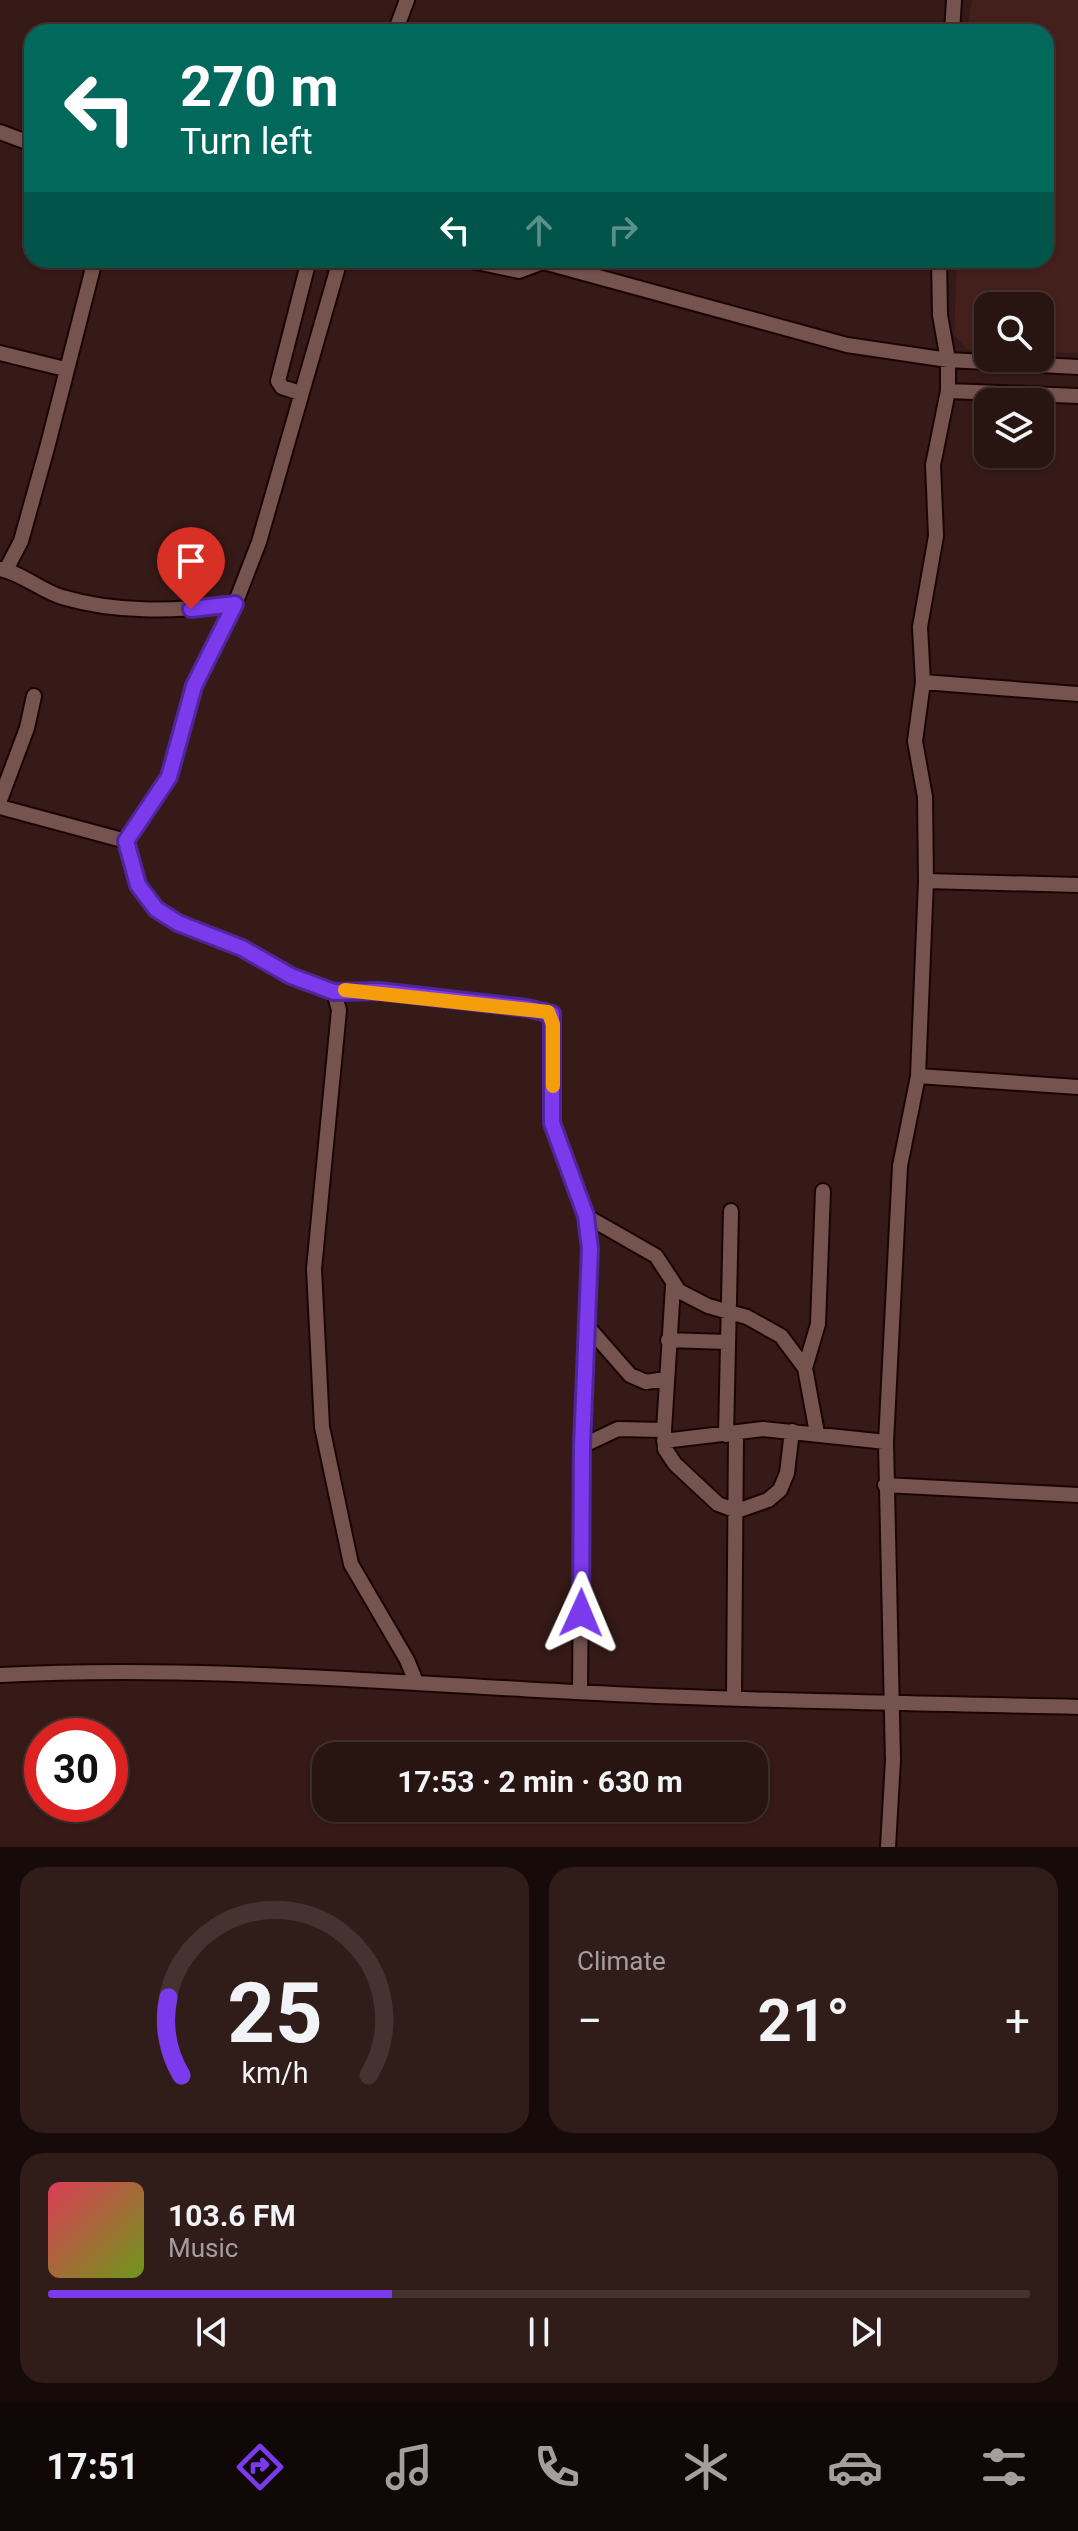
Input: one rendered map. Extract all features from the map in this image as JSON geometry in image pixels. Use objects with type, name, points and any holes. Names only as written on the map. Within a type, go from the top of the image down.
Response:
[{"type":"street","points":[[398,24],[407,0]]},
{"type":"street","points":[[952,24],[954,0]]},
{"type":"street","points":[[0,132],[24,141]]},
{"type":"street","points":[[93,268],[21,541],[3,570],[39,589],[92,604],[155,612],[235,604]]},
{"type":"street","points":[[300,393],[282,387],[278,381],[307,268]]},
{"type":"street","points":[[337,268],[259,542],[235,604],[194,686],[169,777],[126,841],[138,885],[156,909],[178,923],[242,948],[291,976],[334,992],[379,991],[527,1008],[552,1014],[552,1123],[586,1216],[590,1249],[582,1446],[580,1692]]},
{"type":"street","points":[[505,268],[519,271],[525,268]]},
{"type":"street","points":[[560,268],[847,345],[948,360],[1078,367]]},
{"type":"street","points":[[888,1847],[893,1760],[889,1702],[886,1442],[900,1166],[918,1076],[926,881],[925,797],[915,741],[923,682],[921,616],[937,520],[933,465],[948,391],[948,360],[940,315],[939,268]]},
{"type":"street","points":[[293,318],[320,323]]},
{"type":"street","points":[[0,353],[65,369]]},
{"type":"street","points":[[948,391],[1078,396]]},
{"type":"street","points":[[923,682],[1078,694]]},
{"type":"street","points":[[0,800],[27,728],[34,696]]},
{"type":"street","points":[[0,807],[126,841]]},
{"type":"street","points":[[926,881],[1078,885]]},
{"type":"street","points":[[334,992],[339,1010],[314,1269],[322,1427],[351,1564],[407,1660],[416,1682]]},
{"type":"street","points":[[918,1076],[1078,1087]]},
{"type":"street","points":[[805,1368],[818,1324],[823,1191]]},
{"type":"street","points":[[731,1211],[727,1342],[737,1511],[734,1696]]},
{"type":"street","points":[[586,1216],[656,1256],[673,1286],[708,1306],[747,1317],[781,1336],[805,1368],[817,1433]]},
{"type":"street","points":[[673,1286],[664,1435],[675,1464],[718,1504],[737,1511],[768,1500],[780,1490],[787,1473],[792,1431]]},
{"type":"street","points":[[588,1327],[630,1375],[646,1382],[665,1379]]},
{"type":"street","points":[[668,1340],[727,1342]]},
{"type":"street","points":[[582,1446],[618,1429],[664,1435],[731,1434],[763,1429],[886,1442]]},
{"type":"street","points":[[885,1485],[1078,1495]]},
{"type":"street","points":[[0,1675],[92,1670],[237,1672],[580,1692],[1078,1707]]},
{"type":"shaded area","points":[[972,0],[1078,0],[1078,353],[1054,352],[1054,292],[974,292],[974,349],[967,349],[954,335],[957,268],[1054,268],[1054,24],[968,24]]},
{"type":"slow traffic","points":[[345,990],[379,991],[548,1012],[552,1014],[553,1024],[553,1086]]},
{"type":"route","points":[[191,609],[235,604],[194,686],[169,777],[126,841],[138,885],[145,898],[178,923],[242,948],[291,976],[334,992],[379,991],[527,1008],[552,1014],[552,1123],[586,1216],[590,1249],[582,1446],[581,1613]]}]
